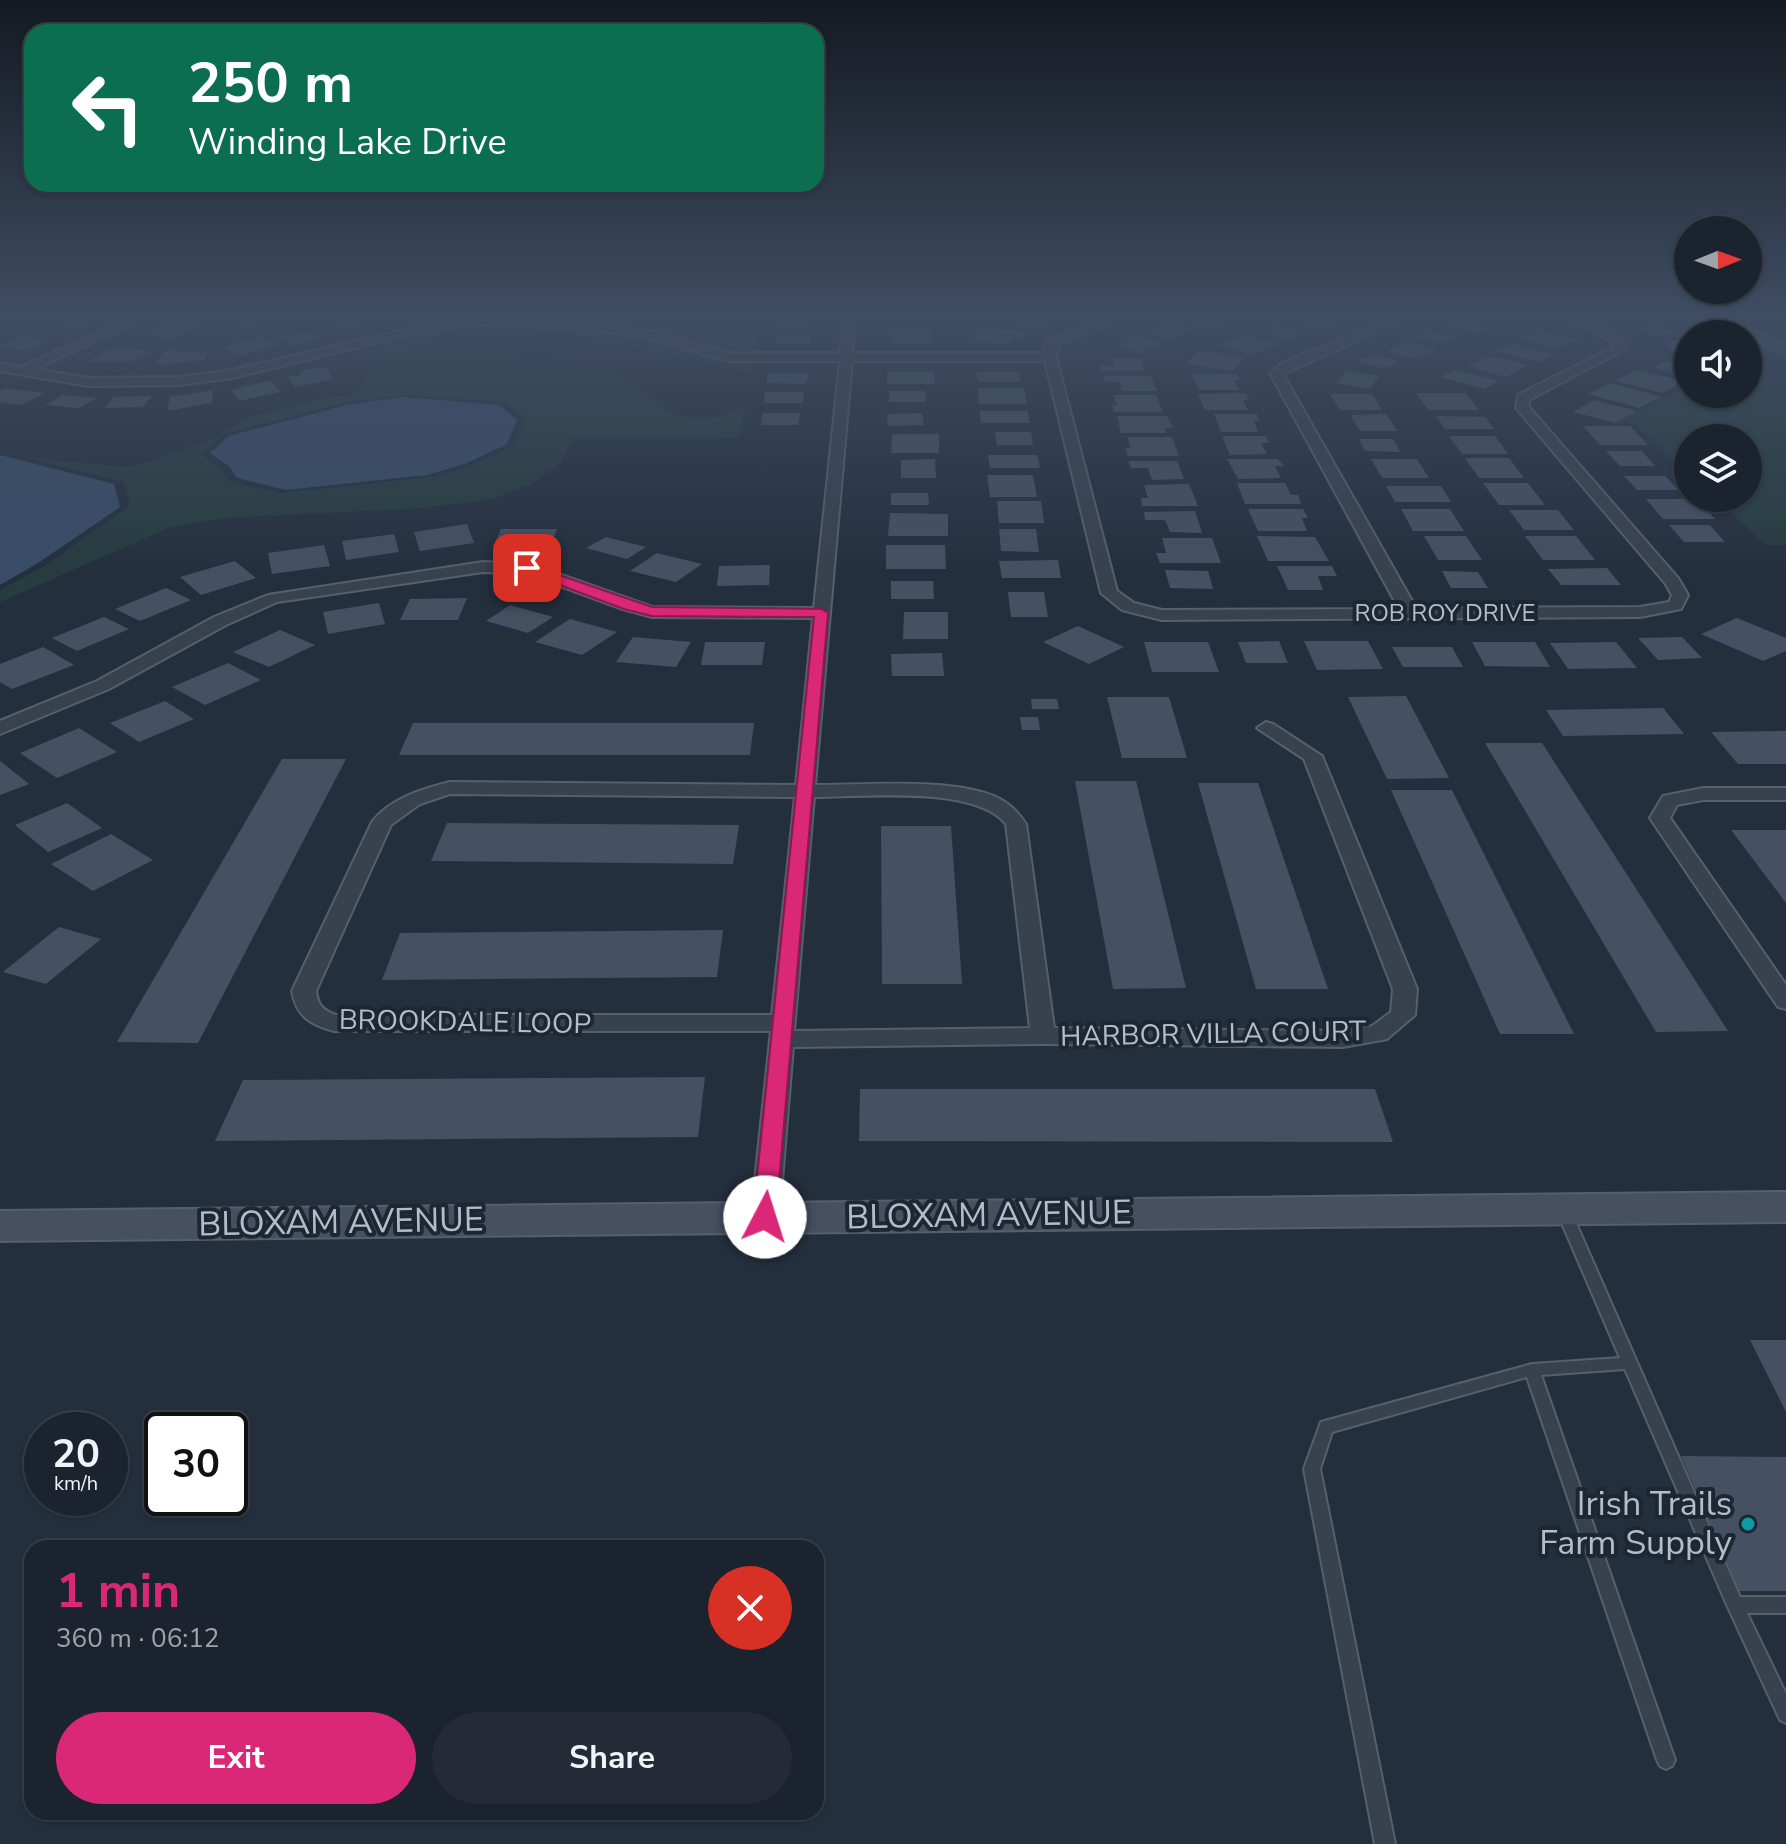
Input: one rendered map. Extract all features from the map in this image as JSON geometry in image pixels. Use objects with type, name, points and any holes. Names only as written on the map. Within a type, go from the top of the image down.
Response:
[{"type":"street","points":[[765,1217],[843,403]]},
{"type":"street","name":"ROB ROY DRIVE","points":[[1062,403],[1109,593],[1115,601],[1143,612],[1162,615],[1640,612],[1675,606],[1680,595],[1672,581],[1520,403]]},
{"type":"street","points":[[1293,403],[1410,613]]},
{"type":"street","points":[[0,728],[136,668],[226,615],[246,607],[274,598],[483,567],[527,568],[652,612],[821,613]]},
{"type":"street","name":"HARBOR VILLA COURT","points":[[782,1031],[1343,1039],[1379,1033],[1403,1015],[1405,989],[1312,756],[1266,728]]},
{"type":"street","name":"BROOKDALE LOOP","points":[[782,1031],[334,1023],[316,1018],[306,1006],[304,991],[382,822],[400,806],[420,795],[450,788],[804,793]]},
{"type":"street","points":[[804,793],[949,792],[978,796],[1008,811],[1016,824],[1022,862],[1043,1036]]},
{"type":"street","points":[[1786,794],[1703,794],[1670,800],[1660,818],[1786,1002]]},
{"type":"street","name":"BLOXAM AVENUE","points":[[0,1226],[1786,1207]]},
{"type":"lane","points":[[1563,1210],[1735,1605],[1786,1714]]},
{"type":"lane","points":[[1385,1844],[1312,1469],[1326,1427],[1532,1370],[1630,1363]]},
{"type":"lane","points":[[1532,1370],[1666,1760]]},
{"type":"lane","points":[[1735,1605],[1786,1605]]},
{"type":"green space","points":[[304,403],[342,403],[221,435],[202,455],[220,468],[229,481],[281,493],[430,477],[471,466],[514,446],[526,420],[505,403],[658,403],[677,415],[697,418],[727,414],[745,406],[739,437],[573,438],[561,463],[530,485],[492,499],[423,508],[227,518],[171,527],[0,602],[0,590],[48,564],[130,505],[123,482],[18,456],[125,467],[149,462],[209,440],[249,418]]},
{"type":"green space","points":[[1653,403],[1674,403],[1674,408],[1762,408],[1762,403],[1786,403],[1786,545],[1766,545],[1730,512],[1762,512],[1762,424],[1674,424],[1674,461],[1635,424],[1613,424]]},
{"type":"water","points":[[346,405],[500,405],[517,420],[507,444],[465,464],[427,475],[286,490],[237,478],[229,466],[210,453],[229,436]]},
{"type":"water","points":[[0,455],[114,484],[120,507],[0,585]]},
{"type":"building","points":[[49,403],[88,403],[79,408],[45,405]]},
{"type":"building","points":[[109,403],[146,403],[142,407],[105,408]]},
{"type":"building","points":[[169,403],[212,403],[167,411]]},
{"type":"building","points":[[979,403],[1027,404],[979,404]]},
{"type":"building","points":[[1159,403],[1163,412],[1114,412],[1112,405]]},
{"type":"building","points":[[1202,403],[1245,403],[1248,410],[1205,410]]},
{"type":"building","points":[[1336,403],[1378,403],[1382,410],[1340,410]]},
{"type":"building","points":[[1423,403],[1474,403],[1479,410],[1428,410]]},
{"type":"building","points":[[1589,403],[1606,403],[1637,411],[1616,423],[1573,412]]},
{"type":"building","points":[[1621,403],[1649,403],[1639,408]]},
{"type":"building","points":[[980,411],[1028,411],[1030,423],[981,423]]},
{"type":"building","points":[[763,413],[800,413],[798,425],[761,425]]},
{"type":"building","points":[[922,413],[924,425],[888,426],[887,414]]},
{"type":"building","points":[[1214,414],[1257,414],[1259,421],[1254,421],[1258,432],[1221,432]]},
{"type":"building","points":[[1386,414],[1397,431],[1360,431],[1350,415]]},
{"type":"building","points":[[1117,416],[1167,416],[1173,428],[1165,428],[1166,433],[1121,433]]},
{"type":"building","points":[[1436,416],[1485,417],[1494,429],[1445,429]]},
{"type":"building","points":[[1583,426],[1630,426],[1648,445],[1600,445]]},
{"type":"building","points":[[995,432],[1031,432],[1033,445],[997,445]]},
{"type":"building","points":[[892,434],[939,434],[939,453],[891,453]]},
{"type":"building","points":[[1222,436],[1266,436],[1269,443],[1261,443],[1267,454],[1230,455]]},
{"type":"building","points":[[1449,436],[1495,436],[1508,454],[1462,454]]},
{"type":"building","points":[[1127,437],[1172,437],[1179,456],[1128,456],[1125,448],[1131,448]]},
{"type":"building","points":[[1359,439],[1393,439],[1400,452],[1365,451]]},
{"type":"building","points":[[1606,451],[1642,451],[1655,466],[1620,466]]},
{"type":"building","points":[[988,455],[1037,455],[1040,468],[990,468]]},
{"type":"building","points":[[1465,458],[1509,458],[1524,478],[1479,478]]},
{"type":"building","points":[[935,459],[936,478],[901,478],[901,460]]},
{"type":"building","points":[[1227,459],[1278,459],[1284,466],[1275,466],[1281,478],[1238,479]]},
{"type":"building","points":[[1371,459],[1417,459],[1429,478],[1382,478]]},
{"type":"building","points":[[1128,461],[1177,461],[1184,479],[1152,480],[1148,468],[1131,468]]},
{"type":"building","points":[[987,475],[1033,475],[1037,497],[990,497]]},
{"type":"building","points":[[1624,476],[1665,476],[1674,485],[1674,490],[1637,490]]},
{"type":"building","points":[[1237,483],[1285,483],[1291,495],[1298,495],[1301,504],[1245,504]]},
{"type":"building","points":[[1483,483],[1528,483],[1545,505],[1499,505]]},
{"type":"building","points":[[1189,484],[1198,506],[1142,506],[1141,498],[1148,498],[1144,485]]},
{"type":"building","points":[[1386,486],[1441,486],[1451,502],[1395,502]]},
{"type":"building","points":[[891,493],[928,493],[929,505],[891,505]]},
{"type":"building","points":[[1646,499],[1674,499],[1674,512],[1708,512],[1715,519],[1663,519]]},
{"type":"building","points":[[997,501],[1041,501],[1044,523],[999,523]]},
{"type":"building","points":[[1248,509],[1303,509],[1308,518],[1302,518],[1307,531],[1258,531]]},
{"type":"building","points":[[1401,509],[1450,509],[1464,531],[1413,531]]},
{"type":"building","points":[[1509,510],[1558,510],[1574,530],[1524,530]]},
{"type":"building","points":[[1195,511],[1202,533],[1170,532],[1165,520],[1145,520],[1144,512]]},
{"type":"building","points":[[890,513],[948,514],[948,536],[888,536]]},
{"type":"building","points":[[467,524],[474,543],[420,551],[414,532]]},
{"type":"building","points":[[1669,525],[1710,525],[1725,542],[1684,542]]},
{"type":"building","points":[[501,529],[557,529],[552,543],[495,543]]},
{"type":"building","points":[[999,529],[1036,529],[1039,552],[1001,551]]},
{"type":"building","points":[[394,534],[399,552],[346,560],[342,541]]},
{"type":"building","points":[[1257,536],[1315,537],[1329,561],[1268,561]]},
{"type":"building","points":[[1424,536],[1466,536],[1482,560],[1438,560]]},
{"type":"building","points":[[1525,536],[1576,536],[1595,560],[1543,560]]},
{"type":"building","points":[[606,537],[646,547],[627,559],[586,548]]},
{"type":"building","points":[[1162,538],[1212,538],[1221,563],[1160,563],[1156,553],[1166,553]]},
{"type":"building","points":[[324,545],[330,566],[272,574],[268,553]]},
{"type":"building","points":[[886,545],[945,545],[946,569],[886,569]]},
{"type":"building","points":[[657,553],[702,564],[676,582],[630,571]]},
{"type":"building","points":[[1058,560],[1061,578],[1002,578],[999,561]]},
{"type":"building","points":[[235,561],[256,578],[201,595],[180,577]]},
{"type":"building","points":[[770,565],[769,585],[717,586],[719,566]]},
{"type":"building","points":[[1277,566],[1332,566],[1337,576],[1318,576],[1323,590],[1288,590]]},
{"type":"building","points":[[1607,568],[1621,585],[1561,585],[1548,569]]},
{"type":"building","points":[[1165,570],[1208,571],[1213,589],[1170,588]]},
{"type":"building","points":[[1442,571],[1478,572],[1488,588],[1451,588]]},
{"type":"building","points":[[891,581],[933,581],[934,599],[891,599]]},
{"type":"building","points":[[166,588],[191,600],[140,621],[115,609]]},
{"type":"building","points":[[1008,592],[1044,592],[1048,617],[1011,617]]},
{"type":"building","points":[[467,598],[458,620],[400,620],[410,599]]},
{"type":"building","points":[[379,603],[385,624],[328,634],[323,612]]},
{"type":"building","points":[[510,605],[553,617],[528,633],[486,621]]},
{"type":"building","points":[[904,612],[948,612],[948,639],[903,639]]},
{"type":"building","points":[[104,617],[129,629],[77,651],[52,638]]},
{"type":"building","points":[[1737,618],[1786,638],[1786,651],[1763,661],[1701,634]]},
{"type":"building","points":[[570,619],[617,632],[582,655],[535,642]]},
{"type":"building","points":[[1078,626],[1124,647],[1089,664],[1043,642]]},
{"type":"building","points":[[280,630],[315,645],[269,667],[233,652]]},
{"type":"building","points":[[633,637],[691,642],[676,667],[616,662]]},
{"type":"building","points":[[1682,637],[1702,658],[1658,660],[1638,638]]},
{"type":"building","points":[[1279,641],[1288,663],[1246,663],[1238,642]]},
{"type":"building","points":[[1304,641],[1368,641],[1383,669],[1317,670]]},
{"type":"building","points":[[705,642],[765,642],[762,665],[701,665]]},
{"type":"building","points":[[1144,642],[1208,642],[1219,672],[1152,672]]},
{"type":"building","points":[[1472,642],[1535,642],[1550,667],[1485,666]]},
{"type":"building","points":[[1616,642],[1637,668],[1568,669],[1550,643]]},
{"type":"building","points":[[43,647],[74,665],[12,689],[0,682],[0,664]]},
{"type":"building","points":[[1392,647],[1452,647],[1463,667],[1403,667]]},
{"type":"building","points":[[942,653],[944,676],[892,676],[891,654]]},
{"type":"building","points":[[228,663],[261,680],[205,705],[172,687]]},
{"type":"building","points":[[1406,696],[1449,778],[1387,779],[1348,697]]},
{"type":"building","points":[[1107,697],[1169,697],[1187,758],[1122,758]]},
{"type":"building","points":[[1031,699],[1057,699],[1059,709],[1032,709]]},
{"type":"building","points":[[165,701],[194,719],[139,742],[110,723]]},
{"type":"building","points":[[1663,708],[1684,734],[1563,736],[1546,710]]},
{"type":"building","points":[[1020,717],[1038,717],[1040,730],[1022,730]]},
{"type":"building","points":[[413,723],[754,723],[750,755],[399,755]]},
{"type":"building","points":[[79,728],[117,752],[57,778],[20,753]]},
{"type":"building","points":[[1786,731],[1786,764],[1738,764],[1711,732]]},
{"type":"building","points":[[1485,743],[1542,743],[1728,1031],[1656,1032]]},
{"type":"building","points":[[282,759],[346,759],[198,1043],[117,1042]]},
{"type":"building","points":[[0,761],[29,784],[0,795]]},
{"type":"building","points":[[1075,781],[1136,781],[1186,988],[1113,989]]},
{"type":"building","points":[[1198,783],[1258,783],[1328,989],[1256,989]]},
{"type":"building","points":[[1391,790],[1452,790],[1574,1034],[1500,1034]]},
{"type":"building","points":[[67,803],[102,828],[48,852],[15,825]]},
{"type":"building","points":[[447,823],[739,825],[733,864],[431,861]]},
{"type":"building","points":[[881,826],[951,826],[962,984],[882,984]]},
{"type":"building","points":[[1731,830],[1786,830],[1786,903]]},
{"type":"building","points":[[111,834],[153,860],[93,891],[51,864]]},
{"type":"building","points":[[59,927],[101,939],[46,984],[3,972]]},
{"type":"building","points":[[723,930],[717,977],[382,980],[400,933]]},
{"type":"building","points":[[705,1077],[698,1137],[215,1141],[243,1080]]},
{"type":"building","points":[[860,1089],[1375,1089],[1393,1142],[859,1141]]},
{"type":"building","points":[[1750,1340],[1786,1340],[1786,1412]]},
{"type":"building","name":"Irish Trails Farm Supply","points":[[1681,1456],[1786,1457],[1786,1591],[1739,1591]]},
{"type":"place","name":"Irish Trails Farm Supply","points":[[1748,1524]]},
{"type":"route","points":[[527,568],[652,612],[821,613],[765,1217]]}]
